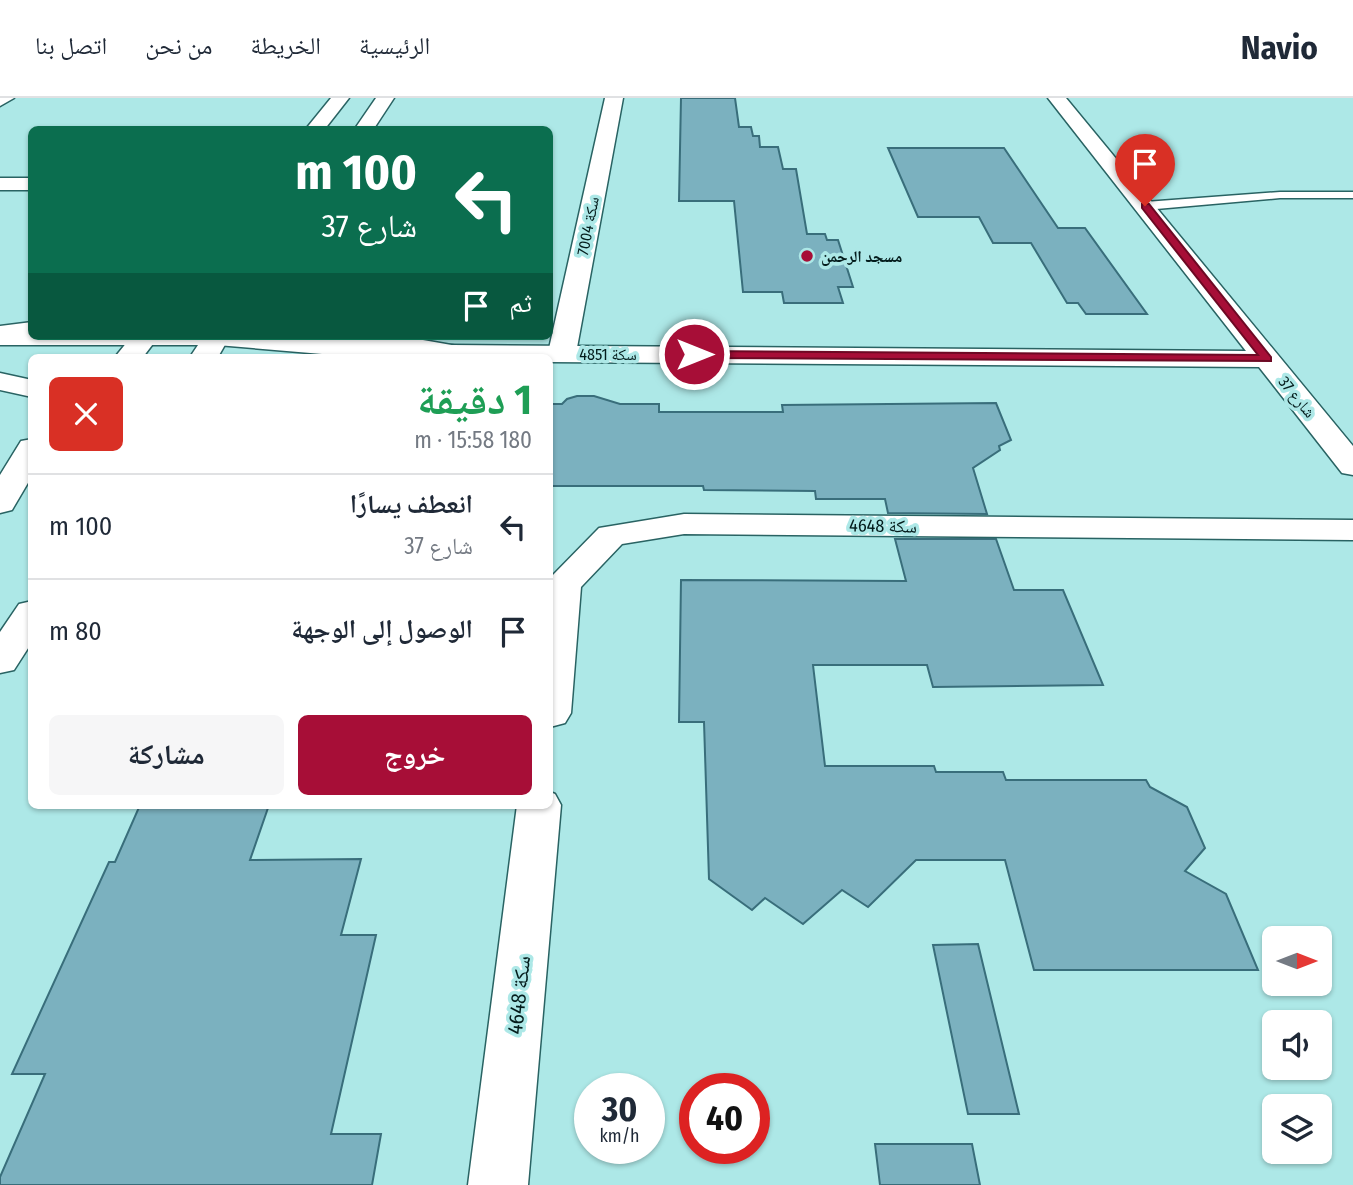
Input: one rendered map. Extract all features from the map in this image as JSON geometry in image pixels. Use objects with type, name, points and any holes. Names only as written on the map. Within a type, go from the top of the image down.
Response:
[{"type":"street","points":[[0,101],[5,98]]},
{"type":"street","points":[[317,126],[340,98]]},
{"type":"street","points":[[366,126],[386,98]]},
{"type":"street","name":"سكة 7004","points":[[562,353],[614,98]]},
{"type":"street","name":"شارع 37","points":[[1057,98],[1353,466]]},
{"type":"street","points":[[0,184],[28,184]]},
{"type":"street","points":[[0,336],[28,331]]},
{"type":"street","name":"سكة 4851","points":[[0,336],[28,336]]},
{"type":"street","points":[[132,354],[143,340]]},
{"type":"street","name":"سكة 4851","points":[[265,340],[431,354],[1267,359]]},
{"type":"street","points":[[359,340],[409,345],[431,354]]},
{"type":"street","points":[[0,361],[28,361]]},
{"type":"street","points":[[0,381],[28,388]]},
{"type":"street","points":[[0,503],[28,455]]},
{"type":"street","points":[[0,518],[28,484]]},
{"type":"street","name":"سكة 4648","points":[[553,686],[564,585],[611,535],[684,523],[1353,530]]},
{"type":"street","points":[[0,661],[28,618]]},
{"type":"street","name":"سكة 4648","points":[[498,1185],[540,809]]},
{"type":"lane","points":[[1145,206],[1280,195],[1353,195]]},
{"type":"building","points":[[681,98],[735,98],[739,127],[751,127],[753,136],[759,136],[760,147],[778,147],[783,169],[796,169],[807,234],[825,234],[827,240],[838,240],[853,287],[838,287],[843,303],[784,303],[782,292],[743,292],[734,201],[679,201]]},
{"type":"building","points":[[888,148],[1004,148],[1058,228],[1085,228],[1147,314],[1086,314],[1078,303],[1067,303],[1031,243],[993,243],[979,217],[918,217]]},
{"type":"building","points":[[594,396],[620,404],[659,404],[659,412],[783,412],[782,405],[996,403],[1011,440],[999,446],[1000,450],[973,468],[987,514],[888,513],[885,499],[816,499],[815,491],[704,490],[703,486],[553,486],[553,404],[562,404],[567,399]]},
{"type":"building","points":[[895,539],[996,539],[1014,590],[1063,590],[1103,685],[933,687],[927,665],[813,665],[825,766],[934,766],[936,772],[1003,772],[1006,780],[1146,780],[1150,787],[1187,807],[1205,848],[1185,871],[1226,894],[1258,970],[1034,970],[1005,860],[916,860],[868,907],[842,890],[803,924],[765,898],[752,910],[709,879],[704,722],[679,722],[681,580],[906,581]]},
{"type":"building","points":[[138,809],[268,809],[250,860],[361,859],[341,935],[376,935],[331,1134],[381,1134],[372,1185],[0,1185],[0,1177],[45,1074],[12,1074],[109,862],[115,862]]},
{"type":"building","points":[[978,944],[1019,1114],[968,1114],[933,945]]},
{"type":"building","points":[[875,1144],[972,1144],[980,1185],[880,1185]]},
{"type":"place","name":"مسجد الرحمن","points":[[807,256]]},
{"type":"route","points":[[694,354],[1267,359],[1145,206]]}]
